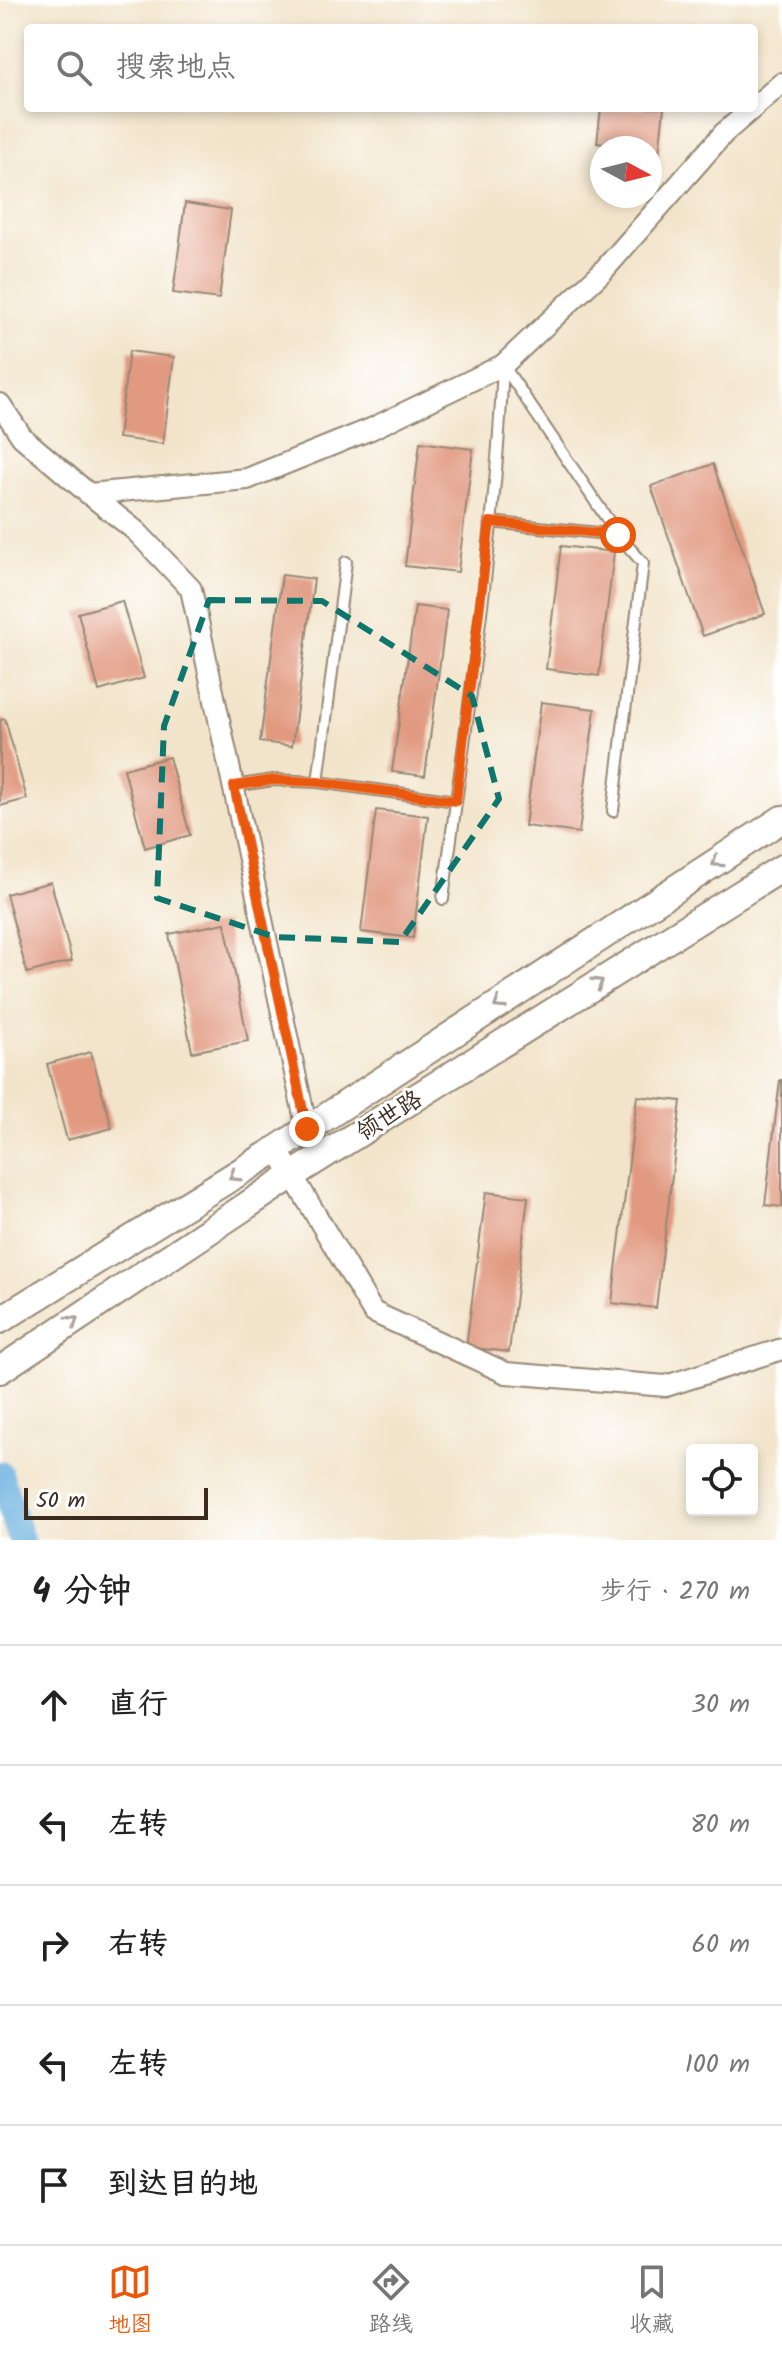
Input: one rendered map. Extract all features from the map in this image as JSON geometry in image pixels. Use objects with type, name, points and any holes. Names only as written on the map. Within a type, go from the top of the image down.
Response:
[{"type":"street","points":[[758,104],[782,83]]},
{"type":"street","points":[[89,494],[247,479],[371,429],[503,365],[603,271],[724,133],[749,112]]},
{"type":"street","points":[[0,404],[22,437],[136,531],[191,589],[307,1129]]},
{"type":"street","name":"领世路","points":[[0,1320],[277,1149],[782,819]]},
{"type":"street","name":"领世路","points":[[4,1367],[294,1174],[782,868]]},
{"type":"street","points":[[277,1149],[373,1312],[506,1373],[666,1386],[782,1349]]},
{"type":"lane","points":[[443,899],[490,522],[503,365]]},
{"type":"lane","points":[[503,365],[618,535],[643,563],[613,811]]},
{"type":"lane","points":[[490,522],[618,535]]},
{"type":"lane","points":[[318,782],[346,562]]},
{"type":"lane","points":[[234,786],[273,780],[318,782],[456,801]]},
{"type":"highlighted area","points":[[209,600],[322,601],[472,696],[499,799],[400,942],[275,937],[157,898],[164,726]]},
{"type":"building","points":[[601,112],[664,112],[661,136],[598,136]]},
{"type":"building","points":[[185,203],[231,210],[219,299],[173,293]]},
{"type":"building","points":[[129,351],[174,357],[163,444],[118,438]]},
{"type":"building","points":[[420,442],[473,449],[458,572],[405,566]]},
{"type":"building","points":[[713,464],[765,614],[703,636],[651,486]]},
{"type":"building","points":[[561,546],[614,552],[599,676],[546,669]]},
{"type":"building","points":[[282,575],[314,579],[292,746],[260,742]]},
{"type":"building","points":[[122,601],[144,678],[99,691],[78,613]]},
{"type":"building","points":[[415,606],[447,610],[425,776],[392,772]]},
{"type":"building","points":[[541,702],[595,709],[579,833],[525,826]]},
{"type":"building","points":[[5,719],[27,799],[0,806],[0,720]]},
{"type":"building","points":[[169,757],[190,835],[145,848],[124,769]]},
{"type":"building","points":[[376,810],[428,816],[413,938],[361,932]]},
{"type":"building","points":[[51,882],[72,961],[27,973],[6,894]]},
{"type":"building","points":[[225,923],[248,1041],[192,1052],[169,934]]},
{"type":"building","points":[[91,1052],[112,1128],[67,1140],[47,1064]]},
{"type":"building","points":[[782,1080],[782,1207],[765,1205]]},
{"type":"building","points":[[637,1096],[681,1101],[656,1308],[612,1303]]},
{"type":"building","points":[[486,1192],[528,1197],[509,1352],[466,1347]]},
{"type":"waterway","points":[[0,1474],[21,1540]]},
{"type":"route","points":[[307,1129],[234,786],[273,780],[318,782],[456,801],[490,522],[618,535]]}]
